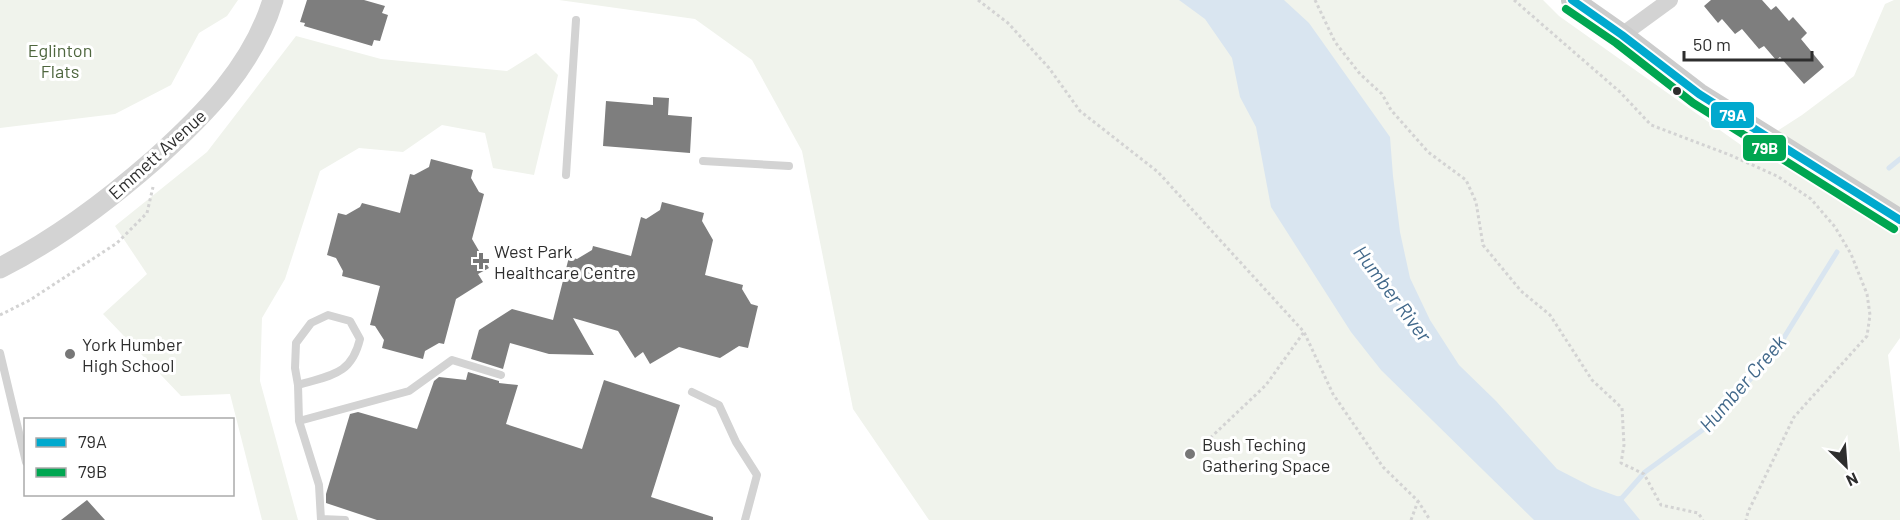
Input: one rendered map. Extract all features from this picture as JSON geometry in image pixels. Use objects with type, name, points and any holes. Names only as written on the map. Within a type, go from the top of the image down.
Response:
[{"type":"main road","points":[[1572,0],[1699,94],[1900,220]]},
{"type":"street","name":"Emmett Avenue","points":[[0,268],[41,246],[90,214],[189,127],[232,79],[257,39],[273,0]]},
{"type":"street","points":[[1622,35],[1670,0]]},
{"type":"lane","points":[[566,175],[576,20]]},
{"type":"lane","points":[[703,161],[789,166]]},
{"type":"lane","points":[[298,385],[344,369],[356,357],[360,339],[350,321],[328,315],[311,323],[296,343],[295,368],[299,422],[318,485],[321,520],[345,520]]},
{"type":"lane","points":[[0,353],[24,454]]},
{"type":"lane","points":[[299,422],[409,391],[452,360],[501,375]]},
{"type":"lane","points":[[692,393],[719,405],[736,441],[757,475],[745,520]]},
{"type":"path","points":[[978,0],[1008,23],[1049,68],[1080,111],[1158,172],[1304,332],[1333,394],[1383,467],[1418,501],[1430,520]]},
{"type":"path","points":[[1315,0],[1335,42],[1360,74],[1382,94],[1391,110],[1428,152],[1466,180],[1476,202],[1483,245],[1521,291],[1550,315],[1592,380],[1622,408],[1624,445],[1621,463],[1644,474],[1661,505],[1698,513],[1703,520]]},
{"type":"path","points":[[1514,0],[1620,92],[1651,125],[1730,155],[1777,176],[1811,199],[1835,227],[1855,264],[1867,294],[1870,315],[1867,336],[1794,417],[1746,520]]},
{"type":"path","points":[[0,315],[30,300],[117,243],[147,213],[153,186]]},
{"type":"path","points":[[1206,442],[1266,385],[1304,332]]},
{"type":"path","points":[[1411,520],[1418,501]]},
{"type":"green space","name":"Eglinton Flats","points":[[0,0],[238,0],[227,16],[199,33],[171,85],[115,114],[0,128]]},
{"type":"green space","points":[[559,0],[1543,0],[1559,16],[1748,150],[1802,115],[1854,76],[1885,4],[1900,0],[1900,338],[1888,355],[1900,453],[1900,520],[929,520],[853,409],[802,151],[752,60],[695,19]]},
{"type":"green space","points":[[296,36],[381,59],[507,71],[536,53],[558,75],[534,175],[493,168],[485,133],[442,125],[403,152],[359,148],[320,171],[285,279],[262,318],[260,381],[298,520],[262,520],[230,394],[181,396],[103,314],[147,274],[115,226],[207,152]]},
{"type":"water","name":"Humber River","points":[[1179,0],[1284,0],[1309,23],[1390,137],[1400,232],[1410,278],[1430,320],[1459,365],[1496,401],[1557,469],[1592,487],[1622,498],[1640,520],[1534,520],[1381,370],[1351,332],[1271,207],[1256,127],[1240,97],[1232,58],[1205,19]]},
{"type":"building","points":[[307,0],[364,0],[385,6],[382,13],[388,15],[380,41],[374,40],[372,46],[304,26],[305,23],[300,22]]},
{"type":"building","points":[[1711,0],[1762,0],[1771,10],[1776,6],[1789,21],[1793,17],[1807,33],[1801,39],[1824,67],[1804,84],[1780,57],[1776,60],[1764,46],[1759,49],[1742,29],[1735,34],[1722,19],[1718,23],[1704,6]]},
{"type":"building","points":[[653,97],[669,98],[668,115],[692,117],[690,153],[603,146],[606,101],[653,105]]},
{"type":"building","points":[[431,159],[473,170],[471,178],[479,192],[484,194],[472,239],[489,268],[478,274],[483,282],[456,299],[444,344],[439,343],[425,351],[423,359],[382,348],[384,340],[375,326],[370,325],[380,286],[342,276],[343,271],[336,258],[327,255],[338,213],[346,215],[360,207],[362,203],[400,213],[410,174],[414,175],[429,167]]},
{"type":"building","points":[[662,202],[704,213],[702,221],[713,240],[705,275],[743,285],[742,289],[751,304],[758,306],[748,348],[739,346],[720,358],[679,347],[650,364],[643,352],[635,358],[618,331],[573,318],[594,355],[549,354],[510,343],[503,369],[471,359],[479,330],[512,309],[553,320],[569,257],[577,259],[592,250],[593,246],[631,256],[641,217],[646,219],[660,210]]},
{"type":"building","points":[[468,372],[499,381],[499,383],[518,385],[506,424],[582,449],[604,380],[680,405],[651,497],[713,517],[713,520],[377,520],[326,503],[326,494],[350,414],[358,412],[417,429],[434,381],[439,377],[466,380]]},
{"type":"building","points":[[87,500],[105,520],[61,520]]},
{"type":"waterway","name":"Humber Creek","points":[[1889,168],[1900,159]]},
{"type":"waterway","name":"Humber Creek","points":[[1615,500],[1622,498],[1645,472],[1708,426],[1775,352],[1837,252]]},
{"type":"transit line","name":"79A","points":[[1572,0],[1699,94],[1900,220]]},
{"type":"transit line","name":"79B","points":[[1566,9],[1616,43],[1693,103],[1894,229]]},
{"type":"place","name":"West Park Healthcare Centre","points":[[481,261]]},
{"type":"place","name":"York Humber High School","points":[[70,354]]},
{"type":"place","name":"Bush Teching Gathering Space","points":[[1190,454]]}]
